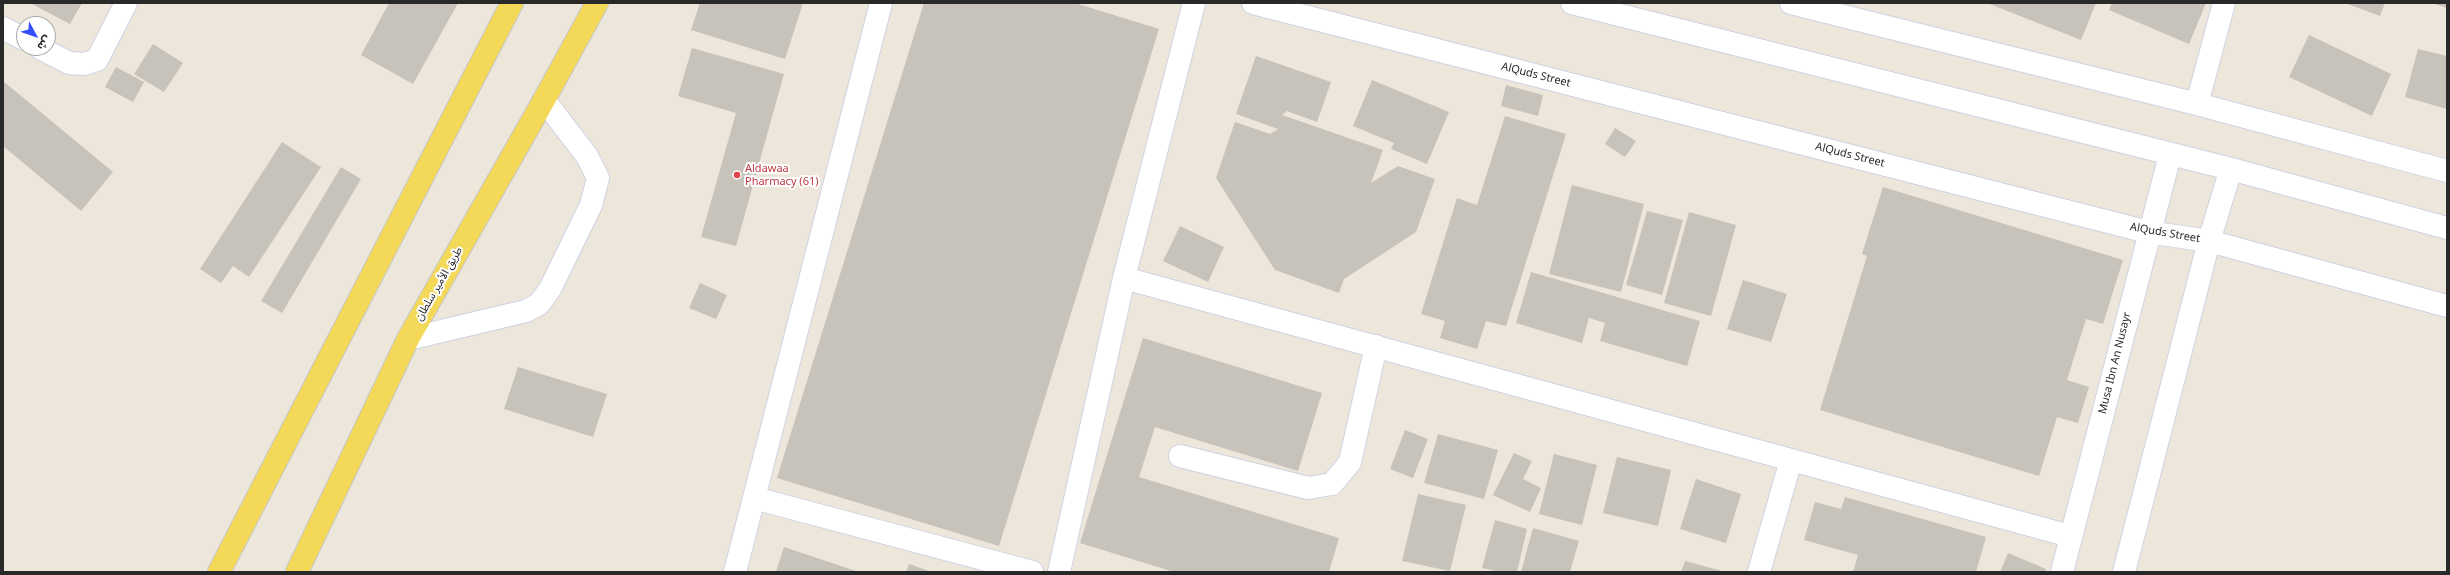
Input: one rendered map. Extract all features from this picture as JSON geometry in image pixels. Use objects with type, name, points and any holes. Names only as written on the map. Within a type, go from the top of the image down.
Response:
[{"type":"main road","points":[[219,572],[512,3]]},
{"type":"main road","name":"طريق الأمير سلطان","points":[[297,572],[408,339],[544,100],[597,3]]},
{"type":"street","points":[[55,56],[69,63],[84,64],[97,60],[126,3]]},
{"type":"street","points":[[735,572],[881,3]]},
{"type":"street","points":[[1059,572],[1124,278],[1194,3]]},
{"type":"street","name":"AlQuds Street","points":[[1253,3],[2148,232],[2209,241],[2447,306]]},
{"type":"street","points":[[1572,3],[2230,169],[2447,228]]},
{"type":"street","points":[[1791,3],[2197,104],[2447,170]]},
{"type":"street","points":[[2197,104],[2224,3]]},
{"type":"street","points":[[3,28],[16,35]]},
{"type":"street","points":[[408,339],[526,311],[539,304],[550,289],[591,205],[598,178],[587,156],[544,100]]},
{"type":"street","name":"Musa Ibn An Nusayr","points":[[2062,572],[2148,232],[2170,155]]},
{"type":"street","points":[[2124,572],[2209,241],[2230,169]]},
{"type":"street","points":[[1124,278],[2070,536]]},
{"type":"street","points":[[1180,456],[1308,488],[1332,484],[1350,462],[1376,346]]},
{"type":"street","points":[[1759,572],[1791,460]]},
{"type":"street","points":[[754,498],[1032,572]]},
{"type":"building","points":[[30,3],[82,3],[70,24]]},
{"type":"building","points":[[389,3],[458,3],[413,84],[361,55]]},
{"type":"building","points":[[700,3],[803,3],[785,59],[691,30]]},
{"type":"building","points":[[924,3],[1075,3],[1159,29],[999,546],[777,478]]},
{"type":"building","points":[[1987,3],[2096,3],[2081,40]]},
{"type":"building","points":[[2112,3],[2206,3],[2189,44],[2109,10]]},
{"type":"building","points":[[2345,3],[2385,3],[2380,16]]},
{"type":"building","points":[[2432,3],[2447,3],[2447,8]]},
{"type":"building","points":[[2309,35],[2391,74],[2372,116],[2289,77]]},
{"type":"building","points":[[153,44],[183,63],[164,92],[134,74]]},
{"type":"building","name":"Aldawaa Pharmacy (61)","points":[[692,48],[784,74],[736,246],[701,237],[736,113],[678,96]]},
{"type":"building","points":[[2418,49],[2447,56],[2447,109],[2405,97]]},
{"type":"building","points":[[1256,56],[1331,82],[1317,122],[1287,111],[1282,115],[1383,150],[1371,183],[1398,166],[1435,179],[1416,232],[1344,279],[1339,293],[1275,270],[1216,178],[1235,122],[1270,134],[1278,129],[1236,114]]},
{"type":"building","points":[[116,67],[144,82],[133,102],[105,87]]},
{"type":"building","points":[[1372,80],[1449,112],[1427,164],[1391,149],[1394,143],[1353,126]]},
{"type":"building","points":[[3,81],[113,172],[81,211],[3,146]]},
{"type":"building","points":[[1506,85],[1543,95],[1538,116],[1501,106]]},
{"type":"building","points":[[1505,116],[1566,134],[1506,326],[1486,321],[1477,349],[1440,338],[1445,321],[1421,314],[1457,198],[1477,205]]},
{"type":"building","points":[[1615,128],[1636,141],[1625,157],[1605,144]]},
{"type":"building","points":[[282,142],[321,167],[249,277],[233,266],[221,283],[200,269]]},
{"type":"building","points":[[341,167],[361,179],[282,313],[261,301]]},
{"type":"building","points":[[1572,185],[1644,204],[1621,292],[1549,274]]},
{"type":"building","points":[[1883,187],[2123,260],[2103,324],[2086,319],[2067,380],[2089,387],[2078,423],[2057,417],[2039,476],[1820,410],[1867,256],[1862,254]]},
{"type":"building","points":[[1647,211],[1683,220],[1662,295],[1626,285]]},
{"type":"building","points":[[1689,212],[1736,225],[1711,316],[1664,303]]},
{"type":"building","points":[[1180,226],[1224,247],[1208,282],[1163,261]]},
{"type":"building","points":[[1531,272],[1700,321],[1687,366],[1600,341],[1605,323],[1589,318],[1582,343],[1516,323]]},
{"type":"building","points":[[1743,280],[1787,294],[1771,342],[1727,329]]},
{"type":"building","points":[[700,283],[727,295],[716,319],[689,308]]},
{"type":"building","points":[[1143,338],[1322,393],[1298,471],[1155,427],[1139,477],[1339,538],[1329,572],[1174,572],[1080,543]]},
{"type":"building","points":[[518,367],[607,394],[593,437],[504,409]]},
{"type":"building","points":[[1405,430],[1428,439],[1413,478],[1390,469]]},
{"type":"building","points":[[1438,434],[1498,450],[1484,499],[1424,483]]},
{"type":"building","points":[[1514,453],[1532,461],[1523,479],[1541,488],[1530,512],[1493,495]]},
{"type":"building","points":[[1554,454],[1597,465],[1582,525],[1539,514]]},
{"type":"building","points":[[1617,457],[1671,470],[1658,526],[1603,513]]},
{"type":"building","points":[[1696,479],[1741,494],[1726,543],[1680,529]]},
{"type":"building","points":[[1418,494],[1466,505],[1450,571],[1402,561]]},
{"type":"building","points":[[1845,497],[1986,537],[1976,572],[1853,572],[1858,555],[1804,540],[1815,502],[1841,509]]},
{"type":"building","points":[[1495,520],[1527,529],[1517,572],[1500,572],[1482,568]]},
{"type":"building","points":[[1533,528],[1579,541],[1570,572],[1521,572]]},
{"type":"building","points":[[784,547],[859,572],[776,572]]},
{"type":"building","points":[[2008,553],[2046,569],[2045,572],[2000,572]]},
{"type":"building","points":[[1685,561],[1726,572],[1681,572]]},
{"type":"building","points":[[909,564],[932,572],[906,572]]},
{"type":"place","name":"Aldawaa Pharmacy (61)","points":[[737,175]]}]
